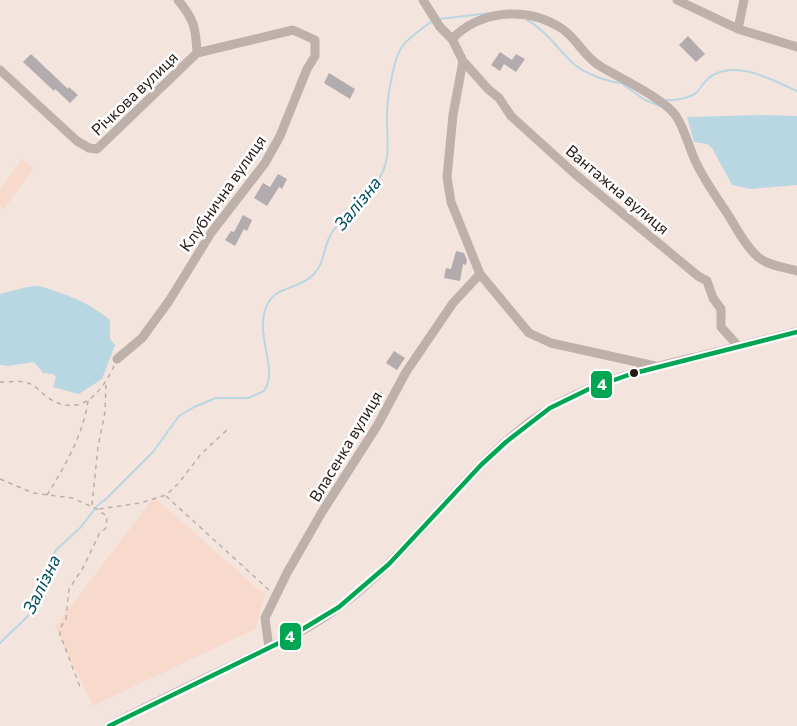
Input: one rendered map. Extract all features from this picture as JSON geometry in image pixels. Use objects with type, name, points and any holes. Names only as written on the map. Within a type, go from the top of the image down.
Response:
[{"type":"street","points":[[178,0],[192,19],[196,29],[197,52]]},
{"type":"street","name":"Вантажна вулиця","points":[[423,0],[440,27],[452,39],[463,61],[488,89],[500,98],[511,116],[559,159],[698,276],[707,281],[721,309],[721,327],[738,346]]},
{"type":"street","points":[[677,0],[738,29],[797,47]]},
{"type":"street","points":[[738,29],[744,0]]},
{"type":"street","points":[[452,39],[463,28],[474,22],[510,14],[529,14],[562,28],[593,62],[664,103],[676,116],[701,174],[746,243],[759,258],[797,271]]},
{"type":"street","name":"Клубнична вулиця","points":[[117,359],[142,338],[210,233],[265,163],[280,136],[307,69],[315,56],[315,40],[293,30],[197,52]]},
{"type":"street","name":"Річкова вулиця","points":[[0,70],[77,141],[89,148],[97,149],[197,52]]},
{"type":"street","points":[[463,61],[453,115],[447,177],[451,202],[480,274],[530,333],[539,338],[551,343],[657,366]]},
{"type":"street","name":"Власенка вулиця","points":[[271,647],[266,618],[322,512],[377,426],[406,372],[453,303],[480,274]]},
{"type":"street","points":[[109,726],[271,647],[328,615],[357,592],[457,490],[529,422],[565,399],[598,385],[657,366],[797,332]]},
{"type":"path","points":[[0,382],[30,384],[49,398],[67,406],[88,400],[106,383],[117,359]]},
{"type":"path","points":[[92,506],[98,447],[105,412],[106,383]]},
{"type":"path","points":[[47,496],[66,464],[86,415],[88,400]]},
{"type":"path","points":[[98,509],[140,503],[166,495],[201,454],[228,429]]},
{"type":"path","points":[[0,479],[33,493],[72,498],[98,509],[107,516],[106,528],[99,534],[84,566],[69,589],[66,619],[60,628],[60,634],[80,687]]},
{"type":"path","points":[[166,495],[276,596]]},
{"type":"shaded area","points":[[22,159],[34,168],[4,209],[0,206],[0,189]]},
{"type":"shaded area","points":[[154,497],[265,595],[255,629],[93,706],[55,627]]},
{"type":"water","points":[[797,116],[797,185],[751,189],[732,185],[712,148],[707,144],[694,142],[687,117]]},
{"type":"water","points":[[39,286],[76,299],[94,308],[110,320],[110,339],[115,345],[102,379],[79,394],[53,387],[56,377],[53,374],[43,373],[34,362],[0,365],[0,294]]},
{"type":"building","points":[[688,36],[705,54],[696,62],[679,45]]},
{"type":"building","points":[[500,52],[512,60],[516,54],[525,59],[516,72],[504,64],[500,71],[491,65]]},
{"type":"building","points":[[31,54],[68,89],[69,87],[78,95],[70,103],[23,62]]},
{"type":"building","points":[[329,73],[355,89],[350,99],[324,83]]},
{"type":"building","points":[[278,174],[287,179],[282,189],[279,187],[267,206],[254,198],[263,183],[270,187]]},
{"type":"building","points":[[243,215],[252,220],[247,231],[244,229],[235,246],[225,240],[231,231],[234,232]]},
{"type":"building","points":[[456,251],[464,253],[467,260],[466,265],[463,264],[460,281],[444,278],[446,268],[451,269]]},
{"type":"building","points":[[394,351],[405,358],[397,370],[386,363]]},
{"type":"waterway","name":"Залізна","points":[[439,19],[490,13]]},
{"type":"waterway","name":"Залізна","points":[[0,643],[31,613],[40,595],[46,569],[56,550],[80,528],[98,505],[153,452],[179,416],[216,398],[248,398],[264,391],[269,372],[263,327],[268,303],[277,293],[308,280],[317,271],[332,233],[360,205],[379,180],[387,159],[387,105],[397,57],[402,46],[433,20]]},
{"type":"waterway","name":"Залізна","points":[[527,20],[541,30],[575,65],[597,77],[622,83]]},
{"type":"waterway","name":"Залізна","points":[[666,100],[691,96],[713,75],[734,70],[767,77],[797,91]]},
{"type":"waterway","points":[[621,83],[645,100],[660,106]]},
{"type":"transit line","name":"4","points":[[109,726],[283,641],[339,607],[389,564],[481,465],[506,442],[550,408],[589,389],[631,374],[797,332]]}]
